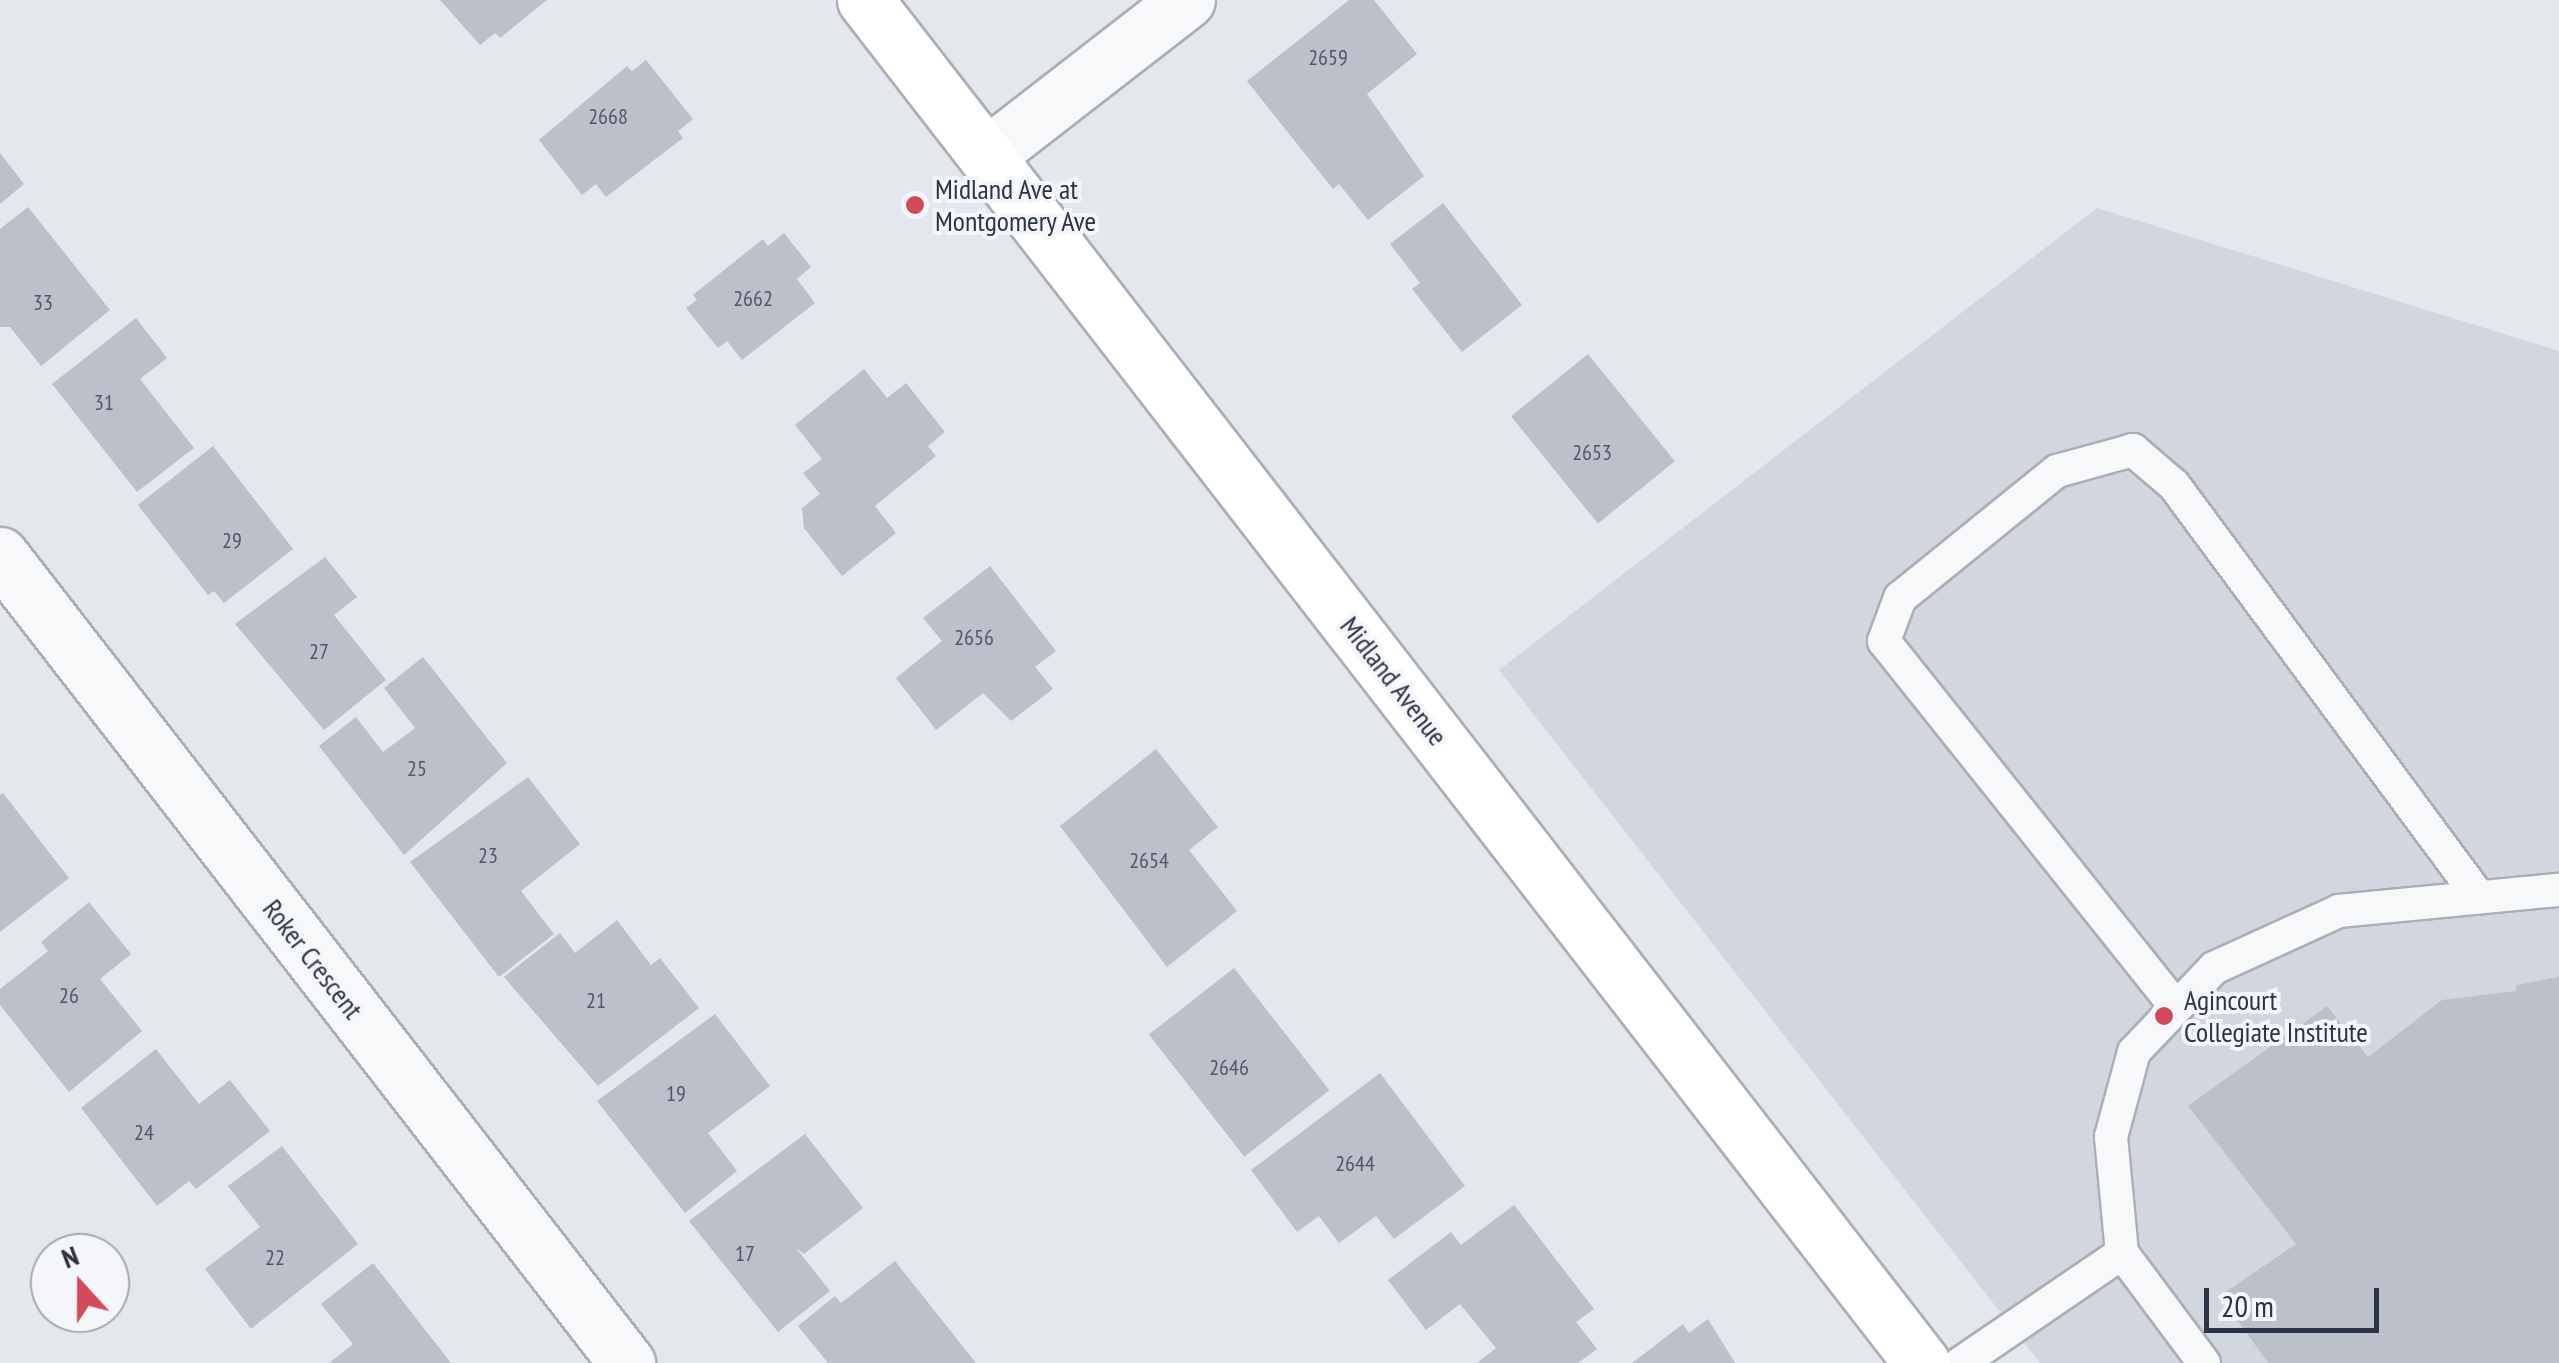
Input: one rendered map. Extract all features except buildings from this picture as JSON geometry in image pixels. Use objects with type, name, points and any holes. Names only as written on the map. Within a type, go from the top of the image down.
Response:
[{"type":"main road","name":"Midland Avenue","points":[[864,0],[1922,1363]]},
{"type":"street","points":[[987,156],[1187,0]]},
{"type":"street","name":"Roker Crescent","points":[[0,555],[626,1363]]},
{"type":"lane","points":[[2176,1008],[1884,641],[1900,598],[2058,471],[2133,450],[2174,485],[2479,897]]},
{"type":"lane","points":[[2204,1363],[2122,1253],[2111,1137],[2134,1052],[2214,968],[2340,911],[2559,890]]},
{"type":"lane","points":[[1961,1363],[2122,1253]]},
{"type":"shaded area","name":"Agincourt Collegiate Institute","points":[[2097,208],[2559,351],[2559,1363],[2040,1363],[1499,670]]},
{"type":"place","name":"Midland Ave at Montgomery Ave","points":[[915,205]]},
{"type":"place","name":"Agincourt Collegiate Institute","points":[[2164,1016]]}]
